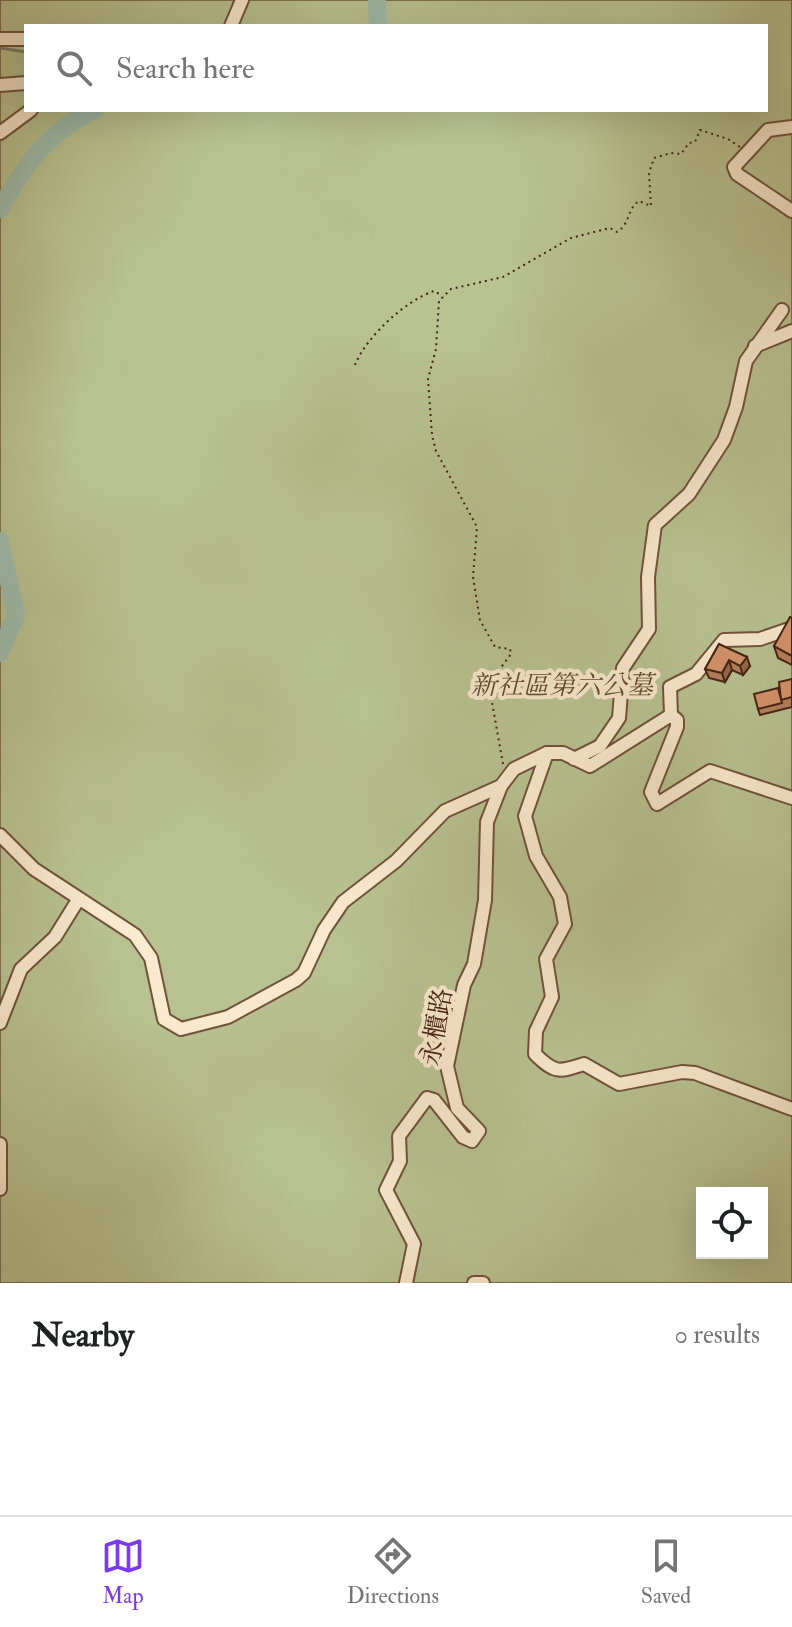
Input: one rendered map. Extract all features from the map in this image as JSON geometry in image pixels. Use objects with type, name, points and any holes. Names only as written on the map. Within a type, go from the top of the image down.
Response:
[{"type":"street","points":[[232,24],[242,0]]},
{"type":"street","points":[[0,39],[24,39]]},
{"type":"street","points":[[0,85],[24,83]]},
{"type":"street","points":[[0,133],[28,112]]},
{"type":"street","points":[[792,127],[768,130],[734,167],[737,174],[792,211]]},
{"type":"street","points":[[574,759],[600,746],[619,718],[623,668],[649,629],[648,577],[655,525],[689,494],[724,440],[736,407],[746,361],[782,310]]},
{"type":"street","points":[[755,346],[792,331]]},
{"type":"street","points":[[792,628],[760,639],[724,640],[696,674],[670,687],[671,715],[677,720],[677,727],[651,792],[657,804],[710,771],[792,798]]},
{"type":"street","points":[[0,835],[34,869],[135,935],[151,958],[164,1019],[181,1029],[228,1017],[284,990],[304,973],[324,930],[343,902],[396,861],[445,811],[503,782],[547,753],[563,753],[590,766],[671,715]]},
{"type":"street","points":[[547,753],[525,816],[536,856],[560,897],[565,924],[546,959],[552,997],[536,1031],[535,1054],[550,1069],[563,1070],[584,1064],[619,1084],[671,1074],[695,1073],[792,1109]]},
{"type":"street","name":"永櫃路","points":[[406,1283],[414,1244],[386,1190],[400,1161],[399,1136],[427,1098],[434,1100],[463,1137],[472,1141],[479,1131],[457,1108],[447,1066],[464,985],[474,964],[485,900],[487,822],[503,782]]},
{"type":"street","points":[[0,1023],[21,969],[55,937],[78,900]]},
{"type":"street","points":[[0,1144],[0,1189]]},
{"type":"street","points":[[474,1283],[483,1283]]},
{"type":"path","points":[[503,782],[490,691],[494,677],[511,654],[510,649],[495,647],[481,624],[473,577],[477,527],[436,451],[432,435],[428,379],[436,349],[437,306],[441,296],[451,289],[503,277],[532,262],[536,255],[558,247],[571,238],[610,228],[617,232],[627,225],[634,205],[639,201],[651,206],[649,173],[654,158],[681,154],[689,143],[695,142],[700,130],[728,139],[740,147],[742,156]]},
{"type":"path","points":[[355,365],[366,342],[408,303],[434,291],[441,296]]},
{"type":"green space","name":"新社區第六公墓","points":[[0,0],[792,0],[792,1283],[0,1283]]},
{"type":"building","points":[[792,618],[792,656],[774,646]]},
{"type":"building","points":[[719,644],[747,657],[740,666],[729,660],[722,673],[705,669]]},
{"type":"building","points":[[792,679],[792,697],[781,700],[779,682]]},
{"type":"building","points":[[778,688],[782,703],[758,709],[754,694]]},
{"type":"waterway","points":[[377,0],[378,24]]},
{"type":"waterway","points":[[0,48],[24,52]]},
{"type":"waterway","points":[[0,209],[39,151],[64,128],[91,112]]},
{"type":"waterway","points":[[0,541],[16,615],[0,653]]}]
